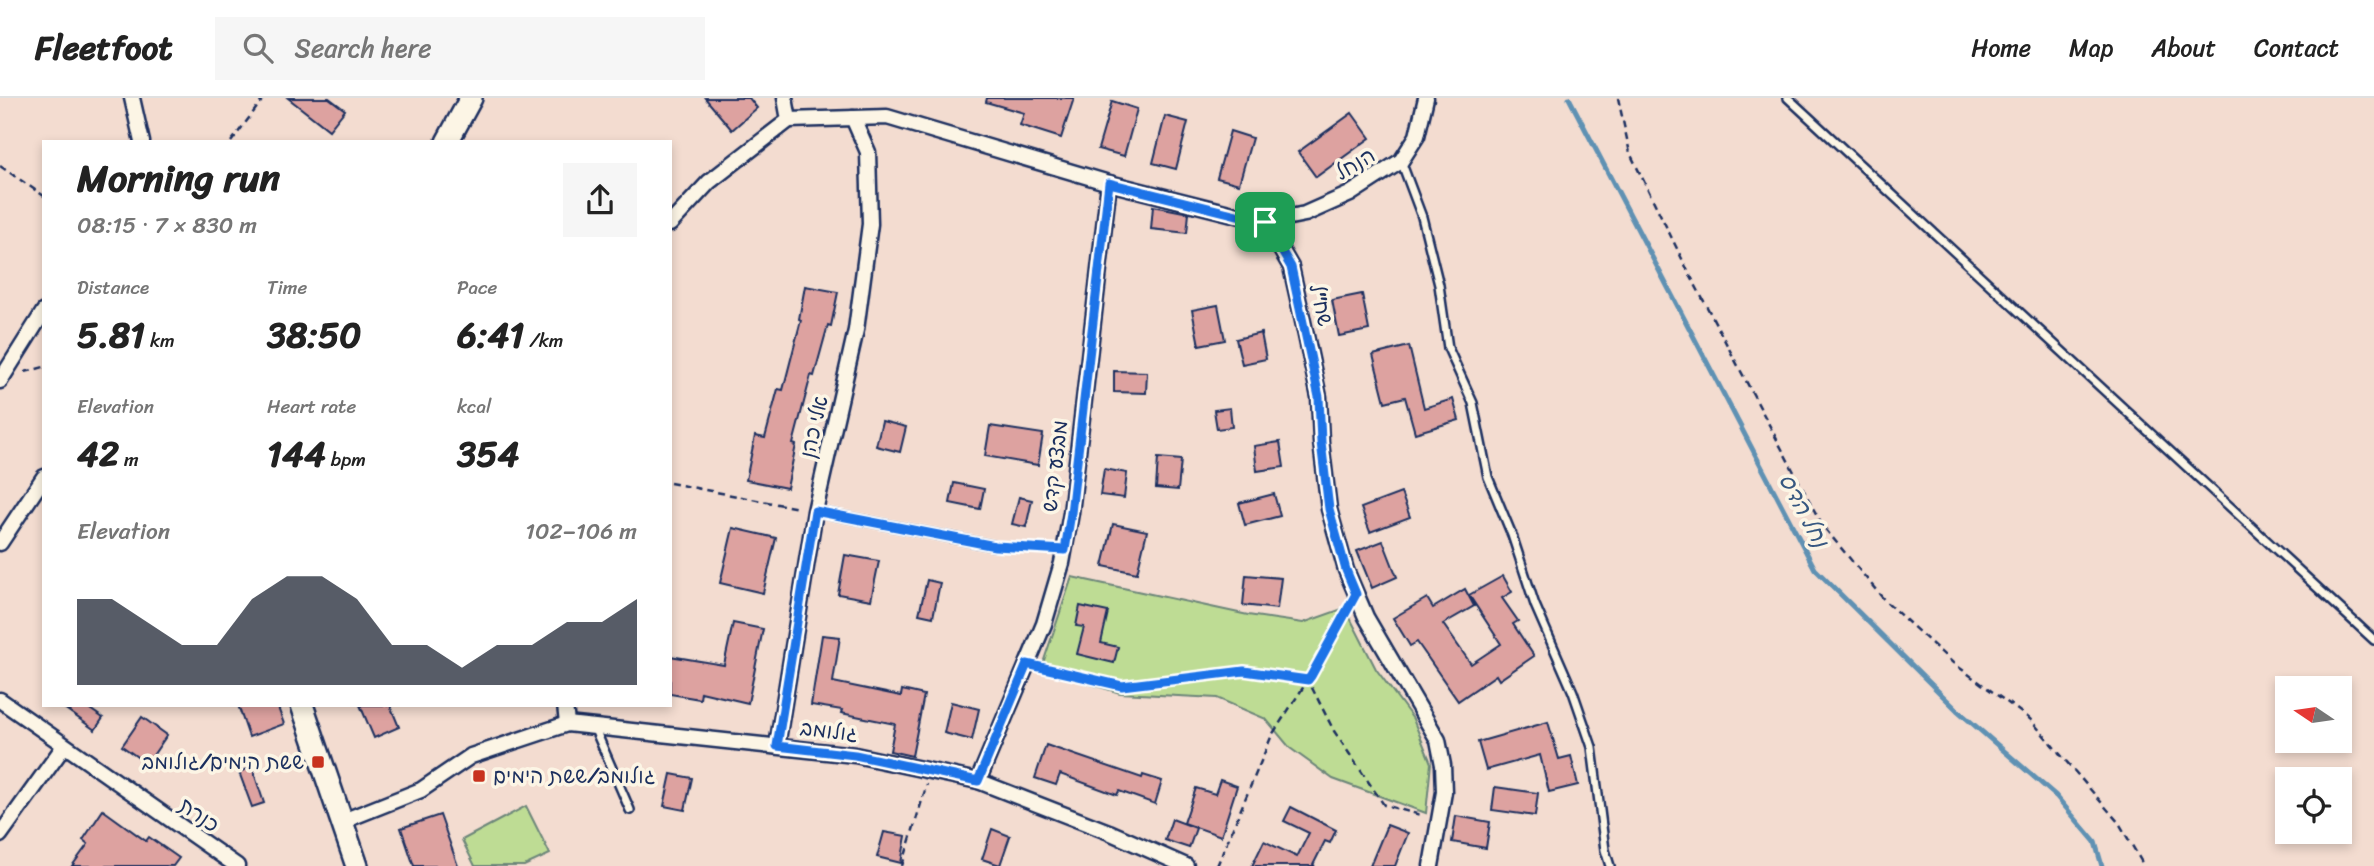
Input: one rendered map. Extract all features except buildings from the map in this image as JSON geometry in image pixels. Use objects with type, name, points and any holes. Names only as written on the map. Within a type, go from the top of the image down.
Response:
[{"type":"street","points":[[132,98],[142,140]]},
{"type":"street","points":[[448,140],[471,98]]},
{"type":"street","points":[[785,98],[789,120]]},
{"type":"street","name":"הנחל","points":[[1265,222],[1305,214],[1350,194],[1401,161],[1417,136],[1426,98]]},
{"type":"street","points":[[672,222],[709,182],[789,120],[887,117],[1109,183],[1265,222]]},
{"type":"street","name":"אלי כהן","points":[[777,746],[815,511],[856,330],[870,224],[868,152],[853,118]]},
{"type":"street","name":"מבצע קדש","points":[[978,781],[1044,624],[1065,550],[1109,183]]},
{"type":"street","name":"שח\"ל","points":[[1265,222],[1291,267],[1319,397],[1329,509],[1346,570],[1366,617],[1438,740],[1444,779],[1432,866]]},
{"type":"street","points":[[0,381],[42,314]]},
{"type":"street","points":[[0,543],[42,480]]},
{"type":"street","name":"כנרת","points":[[0,700],[237,866]]},
{"type":"street","points":[[303,707],[357,866]]},
{"type":"street","points":[[565,707],[567,724]]},
{"type":"street","name":"גולומב","points":[[343,821],[421,790],[471,756],[567,724],[855,755],[978,781],[1109,832],[1186,866]]},
{"type":"street","points":[[0,835],[64,746]]},
{"type":"lane","points":[[1788,98],[2374,640]]},
{"type":"lane","points":[[1401,161],[1422,217],[1439,285],[1448,348],[1472,403],[1488,477],[1512,535],[1535,605],[1573,692],[1592,747],[1605,850],[1610,866]]},
{"type":"lane","points":[[815,511],[995,546]]},
{"type":"lane","points":[[594,727],[630,810]]},
{"type":"path","points":[[232,140],[264,98]]},
{"type":"path","points":[[1618,98],[1630,153],[1688,271],[1822,525],[1886,602],[1953,663],[2030,719],[2119,823],[2144,866]]},
{"type":"path","points":[[0,166],[42,195]]},
{"type":"path","points":[[672,483],[815,511]]},
{"type":"path","points":[[995,546],[1065,550]]},
{"type":"path","points":[[1217,866],[1272,735],[1308,680],[1356,594]]},
{"type":"path","points":[[1027,664],[1122,686],[1244,671],[1308,680]]},
{"type":"path","points":[[1308,680],[1334,731],[1384,805],[1440,821]]},
{"type":"path","points":[[902,866],[931,771]]},
{"type":"green space","points":[[1072,577],[1248,615],[1303,623],[1345,608],[1376,669],[1413,719],[1431,763],[1426,813],[1333,779],[1290,748],[1266,719],[1217,698],[1120,693],[1041,669]]},
{"type":"green space","points":[[526,806],[550,854],[524,866],[475,866],[462,840]]},
{"type":"waterway","name":"נחל הדס","points":[[1569,98],[1815,569],[1957,710],[2056,796],[2095,842],[2102,866]]},
{"type":"place","name":"ששת הימים/גולומב","points":[[318,762]]},
{"type":"place","name":"גולומב/ששת הימים","points":[[479,776]]},
{"type":"route","points":[[1109,183],[1265,222],[1291,267],[1319,397],[1329,509],[1346,570],[1356,594],[1308,680],[1244,671],[1122,686],[1027,664],[978,781],[855,755],[777,746],[815,511],[995,546],[1065,550],[1109,183]]}]
